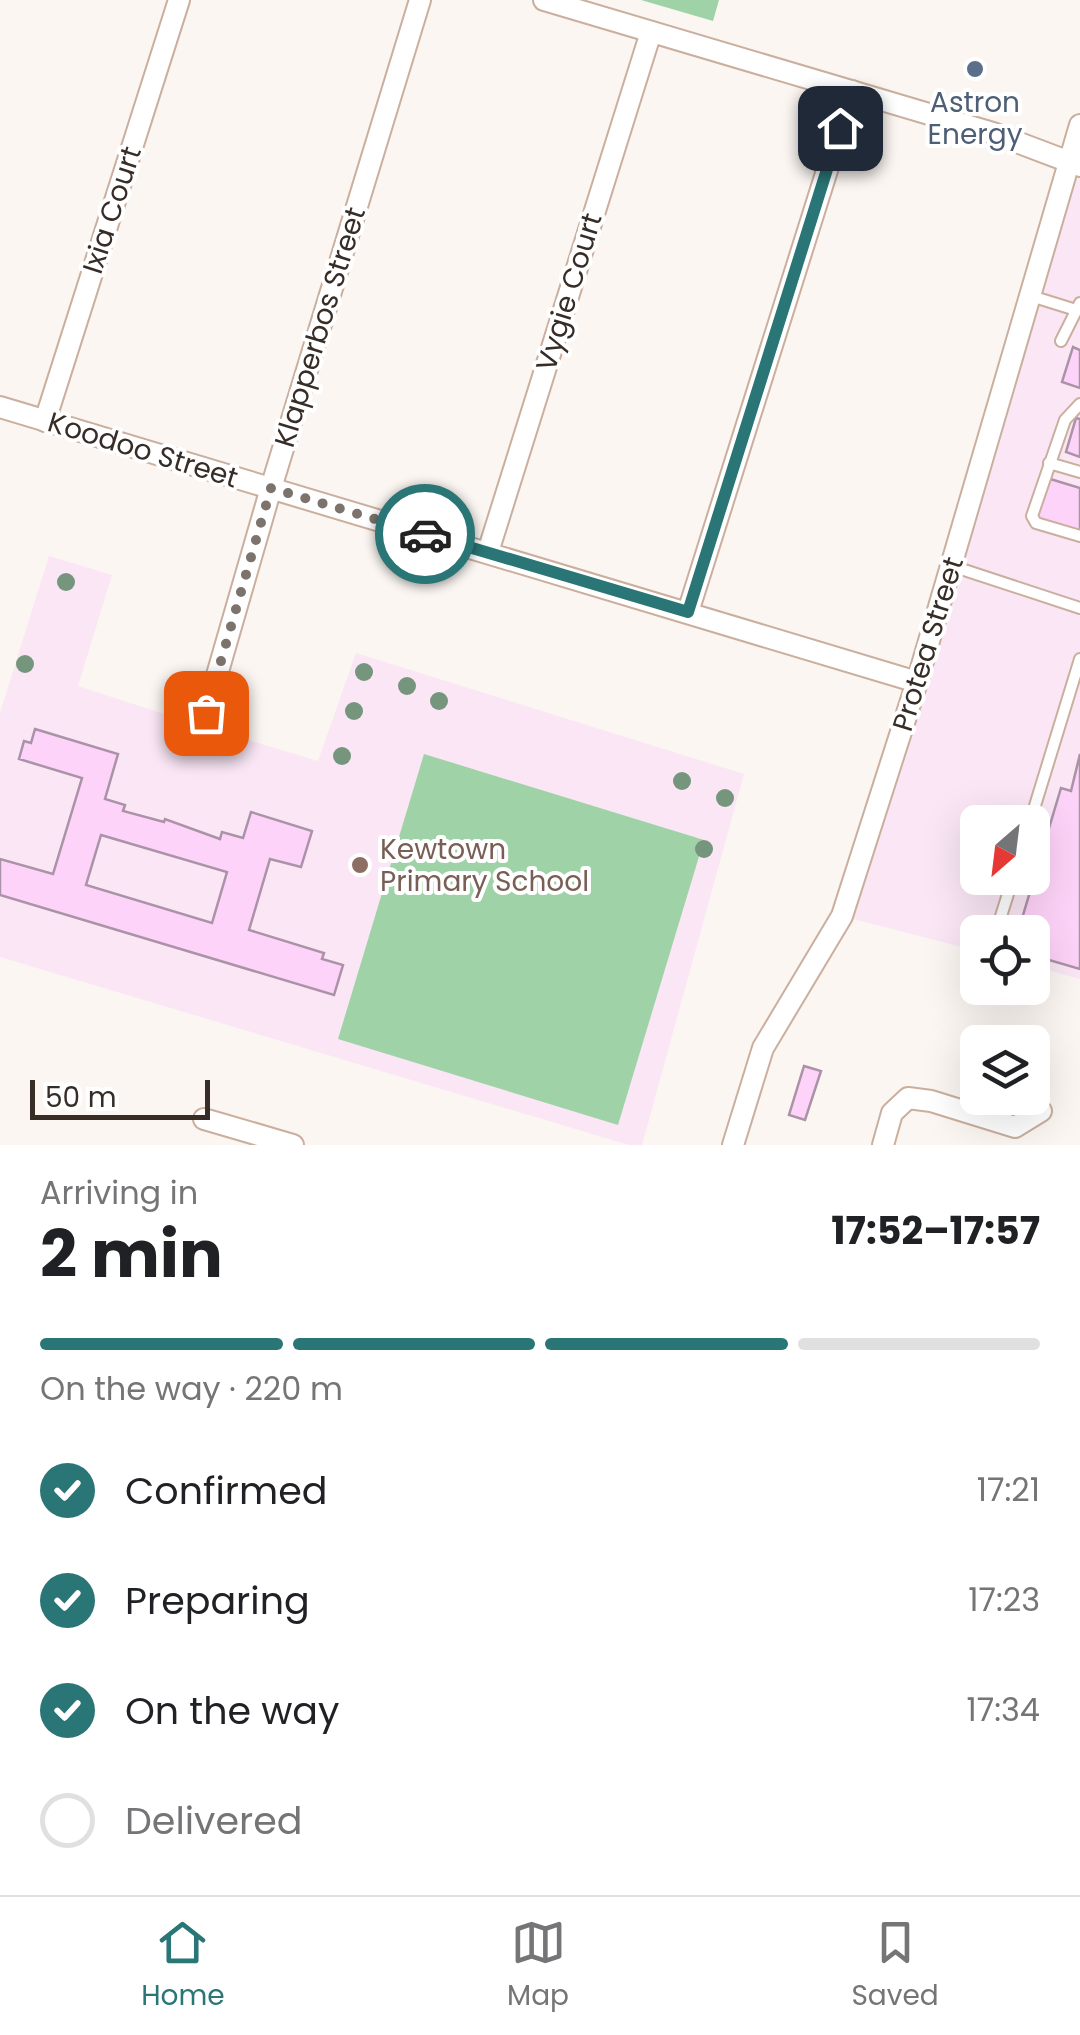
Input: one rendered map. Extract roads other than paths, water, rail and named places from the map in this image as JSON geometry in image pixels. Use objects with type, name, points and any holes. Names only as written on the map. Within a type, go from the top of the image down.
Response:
[{"type":"street","name":"Ixia Court","points":[[45,421],[180,0]]},
{"type":"street","name":"Klapperbos Street","points":[[206,713],[420,0]]},
{"type":"street","points":[[544,0],[993,133],[1076,163]]},
{"type":"street","name":"Vygie Court","points":[[488,552],[651,32]]},
{"type":"street","points":[[688,612],[852,91]]},
{"type":"street","name":"Protea Street","points":[[734,1145],[764,1048],[842,916],[917,682],[1031,296],[1076,163],[1080,126]]},
{"type":"street","name":"Koodoo Street","points":[[0,407],[917,682]]},
{"type":"street","points":[[882,1145],[892,1113],[908,1098],[960,1109]]},
{"type":"street","points":[[979,1115],[1015,1126],[1034,1115]]},
{"type":"street","points":[[204,1119],[293,1145]]},
{"type":"lane","points":[[1031,296],[1078,306],[1061,341]]},
{"type":"lane","points":[[1080,404],[1064,420],[1032,519],[1080,536]]},
{"type":"lane","points":[[1049,462],[1080,472]]},
{"type":"lane","points":[[952,566],[1080,608]]},
{"type":"lane","points":[[1035,805],[1080,659]]},
{"type":"place","name":"Astron Energy","points":[[975,69]]},
{"type":"place","name":"Kewtown Primary School","points":[[360,865]]}]
